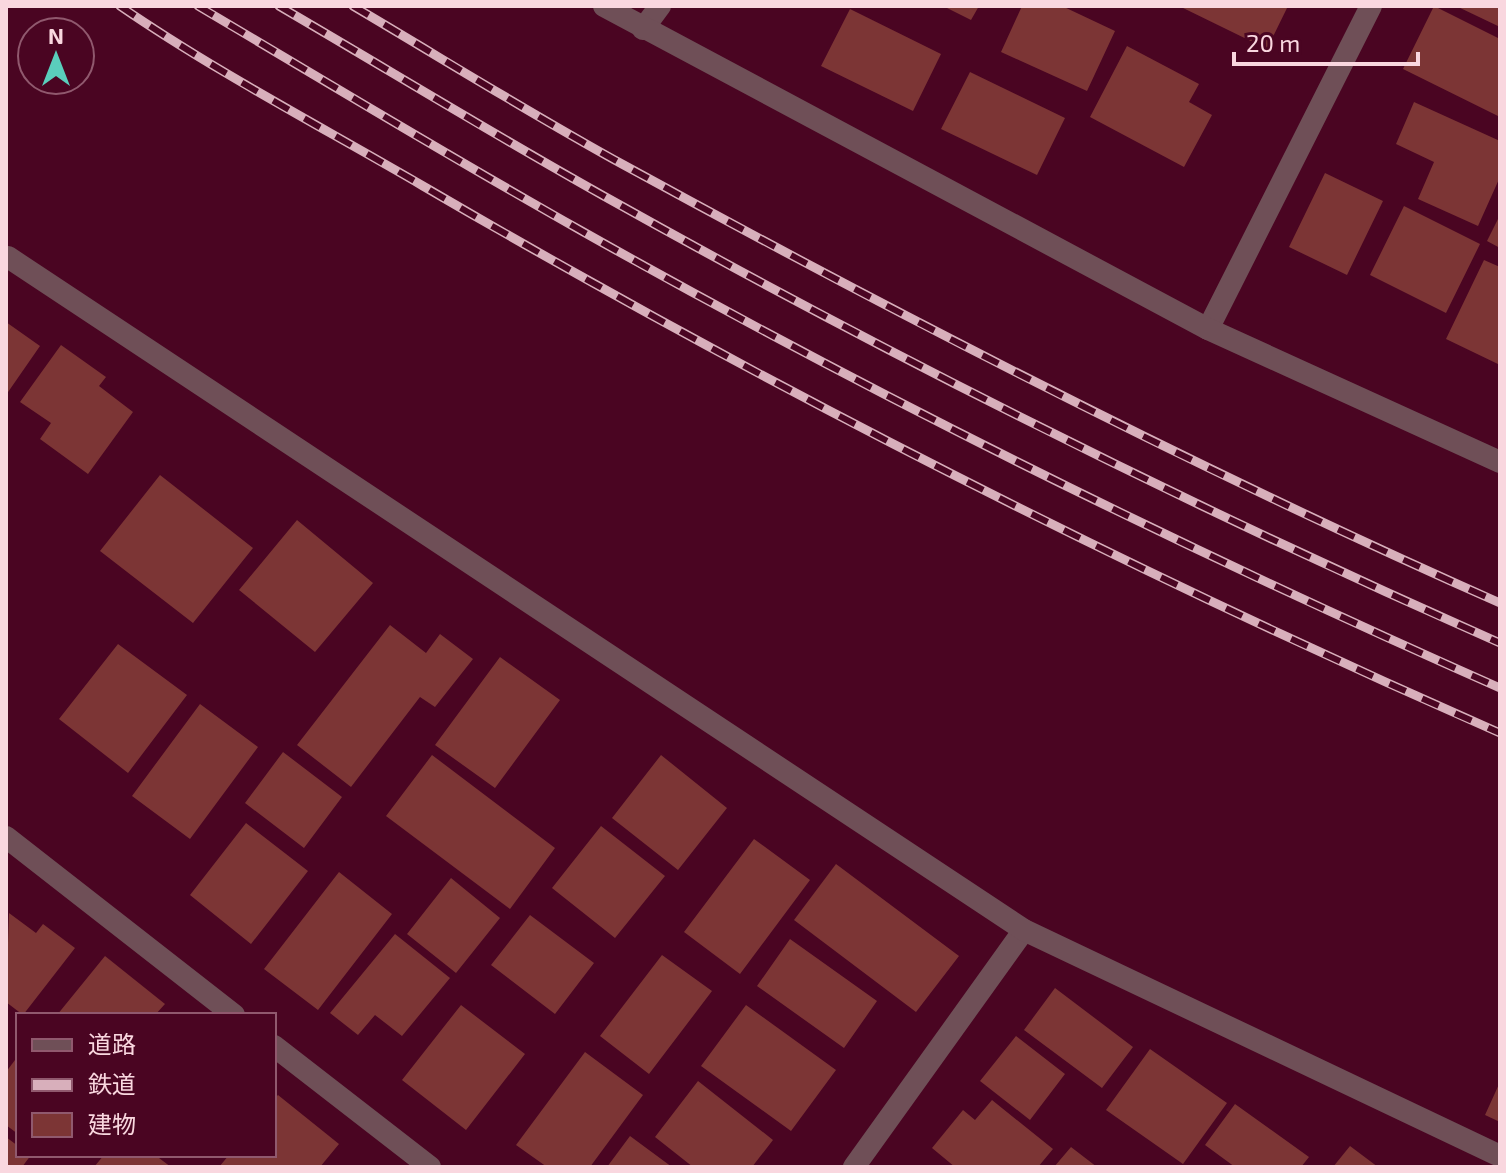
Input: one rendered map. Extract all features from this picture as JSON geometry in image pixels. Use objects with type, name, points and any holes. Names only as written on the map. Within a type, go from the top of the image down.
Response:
[{"type":"street","points":[[604,6],[1208,329],[1500,462]]},
{"type":"street","points":[[643,29],[660,6]]},
{"type":"street","points":[[1208,329],[1371,6]]},
{"type":"street","points":[[7,257],[1024,930],[1500,1156]]},
{"type":"street","points":[[6,837],[231,1013]]},
{"type":"street","points":[[862,1164],[1024,930]]},
{"type":"street","points":[[276,1048],[430,1167]]},
{"type":"building","points":[[943,6],[979,6],[971,20]]},
{"type":"building","points":[[1022,6],[1062,6],[1115,31],[1087,91],[1001,52]]},
{"type":"building","points":[[1179,6],[1288,6],[1267,49]]},
{"type":"building","points":[[1434,6],[1500,39],[1500,117],[1403,69]]},
{"type":"building","points":[[1456,6],[1500,6],[1500,27]]},
{"type":"building","points":[[850,9],[941,54],[913,111],[821,66]]},
{"type":"building","points":[[1127,46],[1199,84],[1189,102],[1212,115],[1184,167],[1090,117]]},
{"type":"building","points":[[970,72],[1065,118],[1037,175],[941,129]]},
{"type":"building","points":[[1414,102],[1500,141],[1500,177],[1478,226],[1418,199],[1434,162],[1396,144]]},
{"type":"building","points":[[1325,173],[1383,201],[1347,275],[1289,247]]},
{"type":"building","points":[[1404,206],[1480,244],[1446,313],[1370,275]]},
{"type":"building","points":[[1500,215],[1500,248],[1487,241]]},
{"type":"building","points":[[1484,260],[1500,267],[1500,365],[1446,339]]},
{"type":"building","points":[[6,322],[40,346],[6,395]]},
{"type":"building","points":[[61,345],[106,377],[99,386],[133,412],[88,474],[40,439],[51,423],[20,402]]},
{"type":"building","points":[[160,475],[253,548],[193,623],[100,551]]},
{"type":"building","points":[[297,520],[373,583],[315,652],[239,590]]},
{"type":"building","points":[[390,625],[426,653],[440,634],[473,659],[435,707],[420,697],[351,787],[297,745]]},
{"type":"building","points":[[118,644],[187,695],[128,773],[59,719]]},
{"type":"building","points":[[500,657],[560,700],[495,788],[435,745]]},
{"type":"building","points":[[200,704],[258,747],[190,839],[132,796]]},
{"type":"building","points":[[283,752],[342,797],[304,848],[245,803]]},
{"type":"building","points":[[432,755],[555,848],[510,909],[386,816]]},
{"type":"building","points":[[661,755],[727,808],[678,870],[612,818]]},
{"type":"building","points":[[246,823],[308,871],[251,944],[190,895]]},
{"type":"building","points":[[601,826],[665,876],[615,938],[552,888]]},
{"type":"building","points":[[754,839],[810,880],[740,974],[684,932]]},
{"type":"building","points":[[836,864],[959,956],[916,1012],[794,920]]},
{"type":"building","points":[[339,872],[392,914],[318,1010],[264,969]]},
{"type":"building","points":[[451,878],[500,918],[456,973],[407,934]]},
{"type":"building","points":[[9,913],[36,933],[43,924],[75,948],[25,1013],[6,1002]]},
{"type":"building","points":[[530,915],[594,963],[555,1014],[491,965]]},
{"type":"building","points":[[395,934],[450,978],[402,1036],[375,1015],[358,1035],[330,1013]]},
{"type":"building","points":[[790,939],[877,1001],[844,1048],[757,986]]},
{"type":"building","points":[[662,955],[712,991],[649,1074],[600,1036]]},
{"type":"building","points":[[105,956],[165,1004],[157,1013],[59,1013]]},
{"type":"building","points":[[1055,988],[1133,1047],[1102,1088],[1024,1030]]},
{"type":"building","points":[[461,1005],[525,1054],[466,1130],[402,1080]]},
{"type":"building","points":[[746,1005],[836,1070],[791,1131],[701,1066]]},
{"type":"building","points":[[1016,1036],[1065,1074],[1030,1120],[980,1081]]},
{"type":"building","points":[[1150,1049],[1227,1103],[1183,1164],[1106,1110]]},
{"type":"building","points":[[585,1052],[643,1095],[590,1167],[547,1167],[516,1145]]},
{"type":"building","points":[[16,1059],[16,1132],[6,1125],[6,1072]]},
{"type":"building","points":[[698,1081],[773,1140],[752,1167],[693,1167],[655,1137]]},
{"type":"building","points":[[1500,1082],[1500,1122],[1485,1115]]},
{"type":"building","points":[[278,1095],[339,1144],[320,1167],[219,1167],[227,1157],[276,1157]]},
{"type":"building","points":[[992,1100],[1053,1149],[1038,1167],[955,1167],[932,1148],[963,1110],[975,1120]]},
{"type":"building","points":[[1235,1104],[1309,1157],[1301,1167],[1235,1167],[1205,1145]]},
{"type":"building","points":[[630,1136],[672,1167],[607,1167]]},
{"type":"building","points":[[6,1137],[16,1144],[16,1157],[30,1157],[22,1167],[6,1167]]},
{"type":"building","points":[[1350,1146],[1378,1167],[1333,1167]]},
{"type":"building","points":[[1071,1147],[1097,1167],[1054,1167]]},
{"type":"building","points":[[102,1157],[158,1157],[171,1167],[94,1167]]},
{"type":"railway","points":[[120,6],[231,76],[554,261],[819,406],[1225,608],[1500,733]]},
{"type":"railway","points":[[198,6],[532,203],[805,353],[1150,527],[1500,688]]},
{"type":"railway","points":[[279,6],[561,172],[933,373],[1158,485],[1500,643]]},
{"type":"railway","points":[[353,6],[622,164],[947,337],[1277,501],[1500,603]]}]
